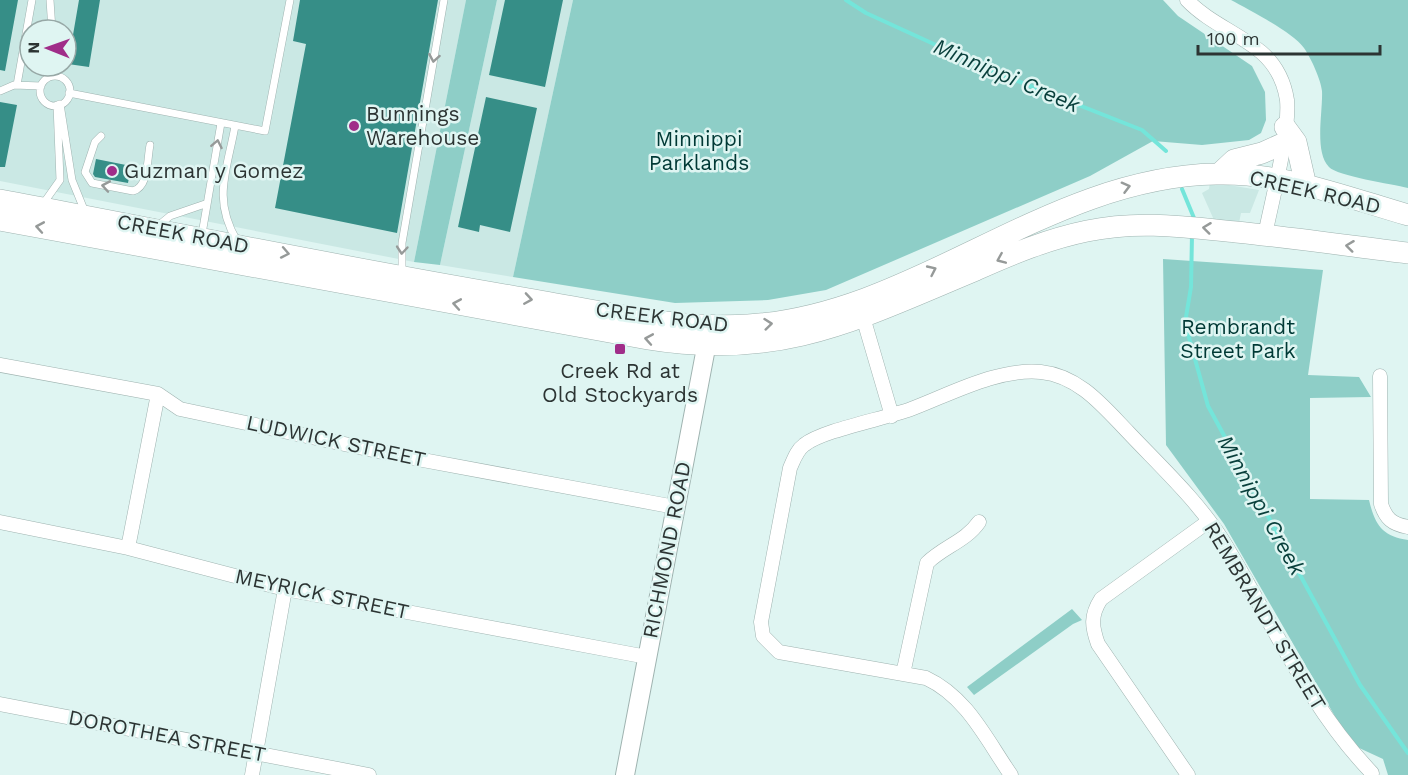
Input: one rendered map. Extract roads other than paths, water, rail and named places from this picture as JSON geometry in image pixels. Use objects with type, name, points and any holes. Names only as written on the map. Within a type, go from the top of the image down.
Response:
[{"type":"main road","points":[[1219,174],[1234,160],[1262,153],[1283,136],[1296,142],[1306,186]]},
{"type":"main road","name":"CREEK ROAD","points":[[0,220],[657,341],[708,336],[789,321],[853,305],[1075,204],[1151,181],[1219,174],[1275,179],[1408,216]]},
{"type":"main road","name":"CREEK ROAD","points":[[0,200],[402,276],[640,317],[708,336],[759,344],[799,338],[863,317],[1036,244],[1089,230],[1122,225],[1158,224],[1408,253]]},
{"type":"main road","points":[[1075,204],[1088,217],[1089,230]]},
{"type":"main road","name":"RICHMOND ROAD","points":[[625,775],[708,336]]},
{"type":"street","points":[[1186,0],[1268,59],[1280,77],[1285,92],[1283,136],[1265,235]]},
{"type":"street","points":[[863,317],[892,416]]},
{"type":"street","name":"LUDWICK STREET","points":[[0,365],[158,394],[180,409],[396,455],[675,507]]},
{"type":"street","name":"REMBRANDT STREET","points":[[1011,775],[960,699],[944,686],[926,678],[779,652],[763,636],[761,622],[790,468],[803,445],[818,437],[892,416],[989,379],[1020,372],[1042,372],[1069,380],[1093,396],[1209,521],[1311,694],[1345,745],[1372,773]]},
{"type":"street","points":[[1380,376],[1381,504],[1386,517],[1395,525],[1408,527]]},
{"type":"street","points":[[128,548],[158,394]]},
{"type":"street","points":[[1188,775],[1098,644],[1092,625],[1094,609],[1101,599],[1209,521]]},
{"type":"street","name":"MEYRICK STREET","points":[[0,522],[128,548],[285,589],[647,657]]},
{"type":"street","points":[[903,674],[927,563],[936,554],[971,533],[979,522]]},
{"type":"street","points":[[252,775],[285,589]]},
{"type":"street","name":"DOROTHEA STREET","points":[[0,704],[369,775]]},
{"type":"lane","points":[[17,85],[32,0]]},
{"type":"lane","points":[[50,0],[51,18]]},
{"type":"lane","points":[[69,93],[265,131],[290,0]]},
{"type":"lane","points":[[402,276],[402,243],[444,0]]},
{"type":"lane","points":[[41,86],[49,78]]},
{"type":"lane","points":[[60,78],[67,82],[69,93]]},
{"type":"lane","points":[[0,91],[17,85],[41,86]]},
{"type":"lane","points":[[41,86],[45,101],[59,105]]},
{"type":"lane","points":[[39,207],[51,196],[60,180],[59,105],[69,93]]},
{"type":"lane","points":[[59,105],[72,180],[87,216]]},
{"type":"lane","points":[[215,259],[201,238],[205,204],[221,123]]},
{"type":"lane","points":[[235,126],[222,196],[224,216],[239,245]]},
{"type":"lane","points":[[101,135],[95,142],[85,172],[92,183],[133,191],[139,189],[143,183],[150,145]]},
{"type":"lane","points":[[155,229],[170,216],[205,204]]},
{"type":"waterway","name":"Minnippi Creek","points":[[846,0],[866,13],[995,72],[1142,130],[1166,151]]},
{"type":"waterway","name":"Minnippi Creek","points":[[1182,189],[1194,218]]},
{"type":"waterway","name":"Minnippi Creek","points":[[1192,235],[1191,287],[1185,323],[1208,406],[1360,685],[1408,753]]},
{"type":"place","name":"Bunnings Warehouse","points":[[354,126]]},
{"type":"place","name":"Guzman y Gomez","points":[[112,171]]},
{"type":"place","name":"Creek Rd at Old Stockyards","points":[[620,349]]},
{"type":"park label","name":"Minnippi Parklands","points":[[699,151]]},
{"type":"park label","name":"Rembrandt Street Park","points":[[1238,339]]}]
